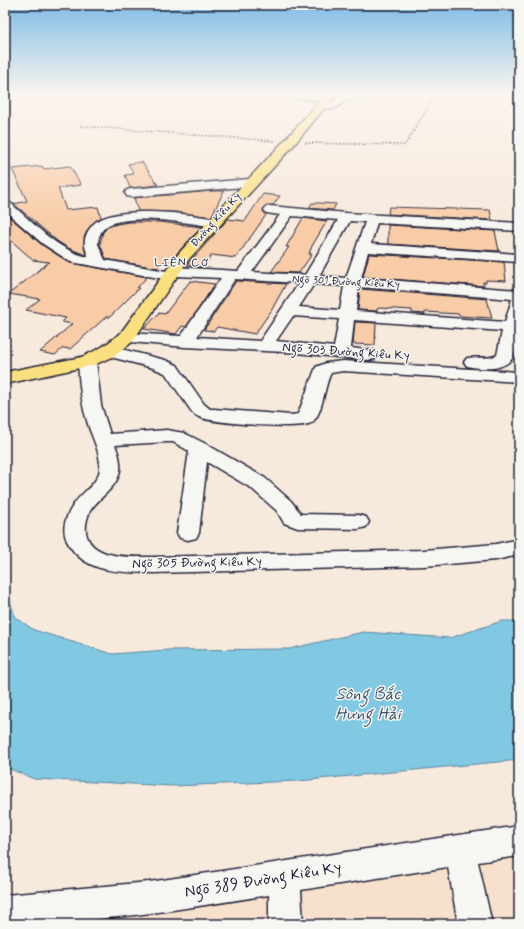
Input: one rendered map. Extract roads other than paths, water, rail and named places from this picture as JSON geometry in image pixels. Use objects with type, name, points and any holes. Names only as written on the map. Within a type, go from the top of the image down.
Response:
[{"type":"main road","name":"Đường Kiêu Kỵ","points":[[5,378],[88,361],[108,351],[126,338],[184,256],[294,137]]},
{"type":"street","points":[[132,193],[250,183]]},
{"type":"street","name":"Ngõ 301 Đường Kiêu Kỵ","points":[[5,205],[68,255],[82,261],[171,274],[237,276],[416,286],[519,295]]},
{"type":"street","points":[[270,210],[372,219],[519,227]]},
{"type":"street","points":[[185,342],[288,212]]},
{"type":"street","points":[[100,264],[92,248],[91,242],[98,226],[105,221],[126,217],[155,217],[214,223]]},
{"type":"street","points":[[265,346],[309,280],[346,217]]},
{"type":"street","points":[[342,352],[352,283],[372,219]]},
{"type":"street","points":[[363,248],[519,258]]},
{"type":"street","name":"Ngõ 303 Đường Kiêu Kỵ","points":[[126,338],[265,346],[492,363],[503,360],[512,354],[511,327],[519,300]]},
{"type":"street","points":[[288,311],[511,327]]},
{"type":"street","points":[[108,351],[159,364],[171,370],[198,408],[204,413],[291,421],[304,419],[308,415],[322,371],[326,368],[343,366],[519,377]]},
{"type":"street","name":"Ngõ 305 Đường Kiêu Kỵ","points":[[88,361],[89,396],[108,453],[110,469],[108,478],[84,504],[77,515],[75,532],[78,541],[84,550],[96,559],[109,563],[153,565],[424,558],[496,552],[519,547]]},
{"type":"street","points":[[103,440],[177,437],[200,448],[258,483],[284,506],[292,518],[298,521],[358,522]]},
{"type":"street","points":[[188,533],[200,448]]},
{"type":"street","name":"Ngõ 389 Đường Kiêu Kỵ","points":[[5,911],[149,898],[519,841]]},
{"type":"street","points":[[460,850],[476,924]]},
{"type":"street","points":[[284,877],[286,924]]},
{"type":"water","name":"Sông Bắc Hưng Hải","points":[[5,584],[15,617],[34,630],[112,654],[167,650],[289,649],[363,632],[450,638],[502,621],[519,621],[519,760],[298,781],[172,786],[34,779],[5,767]]},
{"type":"district","name":"LIÊN CƠ","points":[[182,263]]}]
